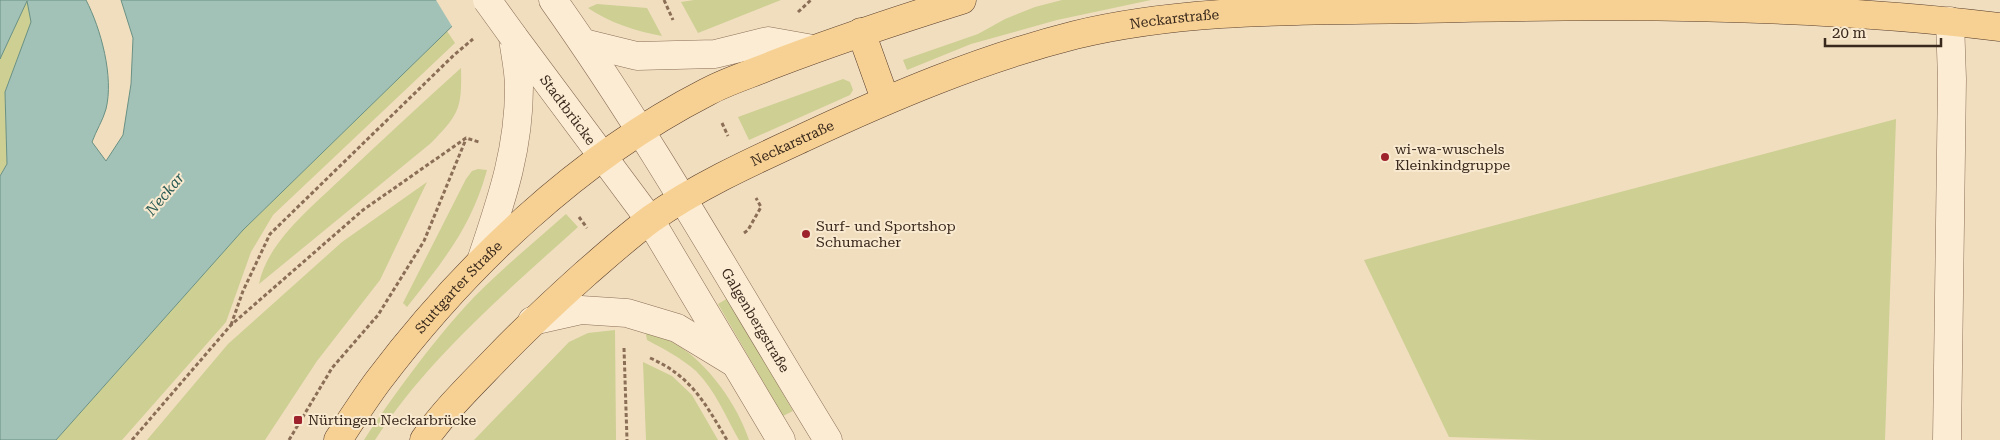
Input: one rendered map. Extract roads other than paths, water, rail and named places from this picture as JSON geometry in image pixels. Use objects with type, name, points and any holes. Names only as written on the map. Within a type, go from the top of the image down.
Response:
[{"type":"main road","points":[[603,158],[641,131],[707,92],[861,32],[962,0]]},
{"type":"main road","name":"Neckarstraße","points":[[650,220],[683,199],[751,162],[885,99],[998,57],[1078,34],[1170,18],[1235,12],[1565,5],[1718,7],[1857,14],[1950,10],[2000,27]]},
{"type":"main road","points":[[861,32],[885,99]]},
{"type":"main road","name":"Stuttgarter Straße","points":[[338,440],[377,382],[412,338],[481,261],[514,228],[603,158]]},
{"type":"main road","points":[[424,440],[441,416],[532,321],[606,255],[650,220]]},
{"type":"street","name":"Stadtbrücke","points":[[487,0],[650,220]]},
{"type":"street","points":[[554,1],[584,43],[683,199]]},
{"type":"street","points":[[1947,440],[1952,79],[1950,10]]},
{"type":"street","points":[[481,261],[506,187],[514,151],[519,85],[513,36]]},
{"type":"street","points":[[584,43],[637,56],[715,54],[768,41],[814,49]]},
{"type":"street","name":"Galgenbergstraße","points":[[683,199],[828,440]]},
{"type":"street","points":[[650,220],[781,440]]},
{"type":"street","points":[[532,321],[581,310],[627,313],[677,328],[737,365]]},
{"type":"water","name":"Neckar","points":[[0,0],[86,0],[97,25],[107,68],[108,96],[106,109],[92,142],[106,161],[123,135],[131,84],[133,38],[121,0],[479,0],[243,230],[56,440],[0,440],[0,176],[7,164],[5,92],[31,22],[27,1],[0,59]]},
{"type":"place","name":"wi-wa-wuschels Kleinkindgruppe","points":[[1385,157]]},
{"type":"place","name":"Surf- und Sportshop Schumacher","points":[[806,234]]},
{"type":"place","name":"Nürtingen Neckarbrücke","points":[[298,420]]}]
